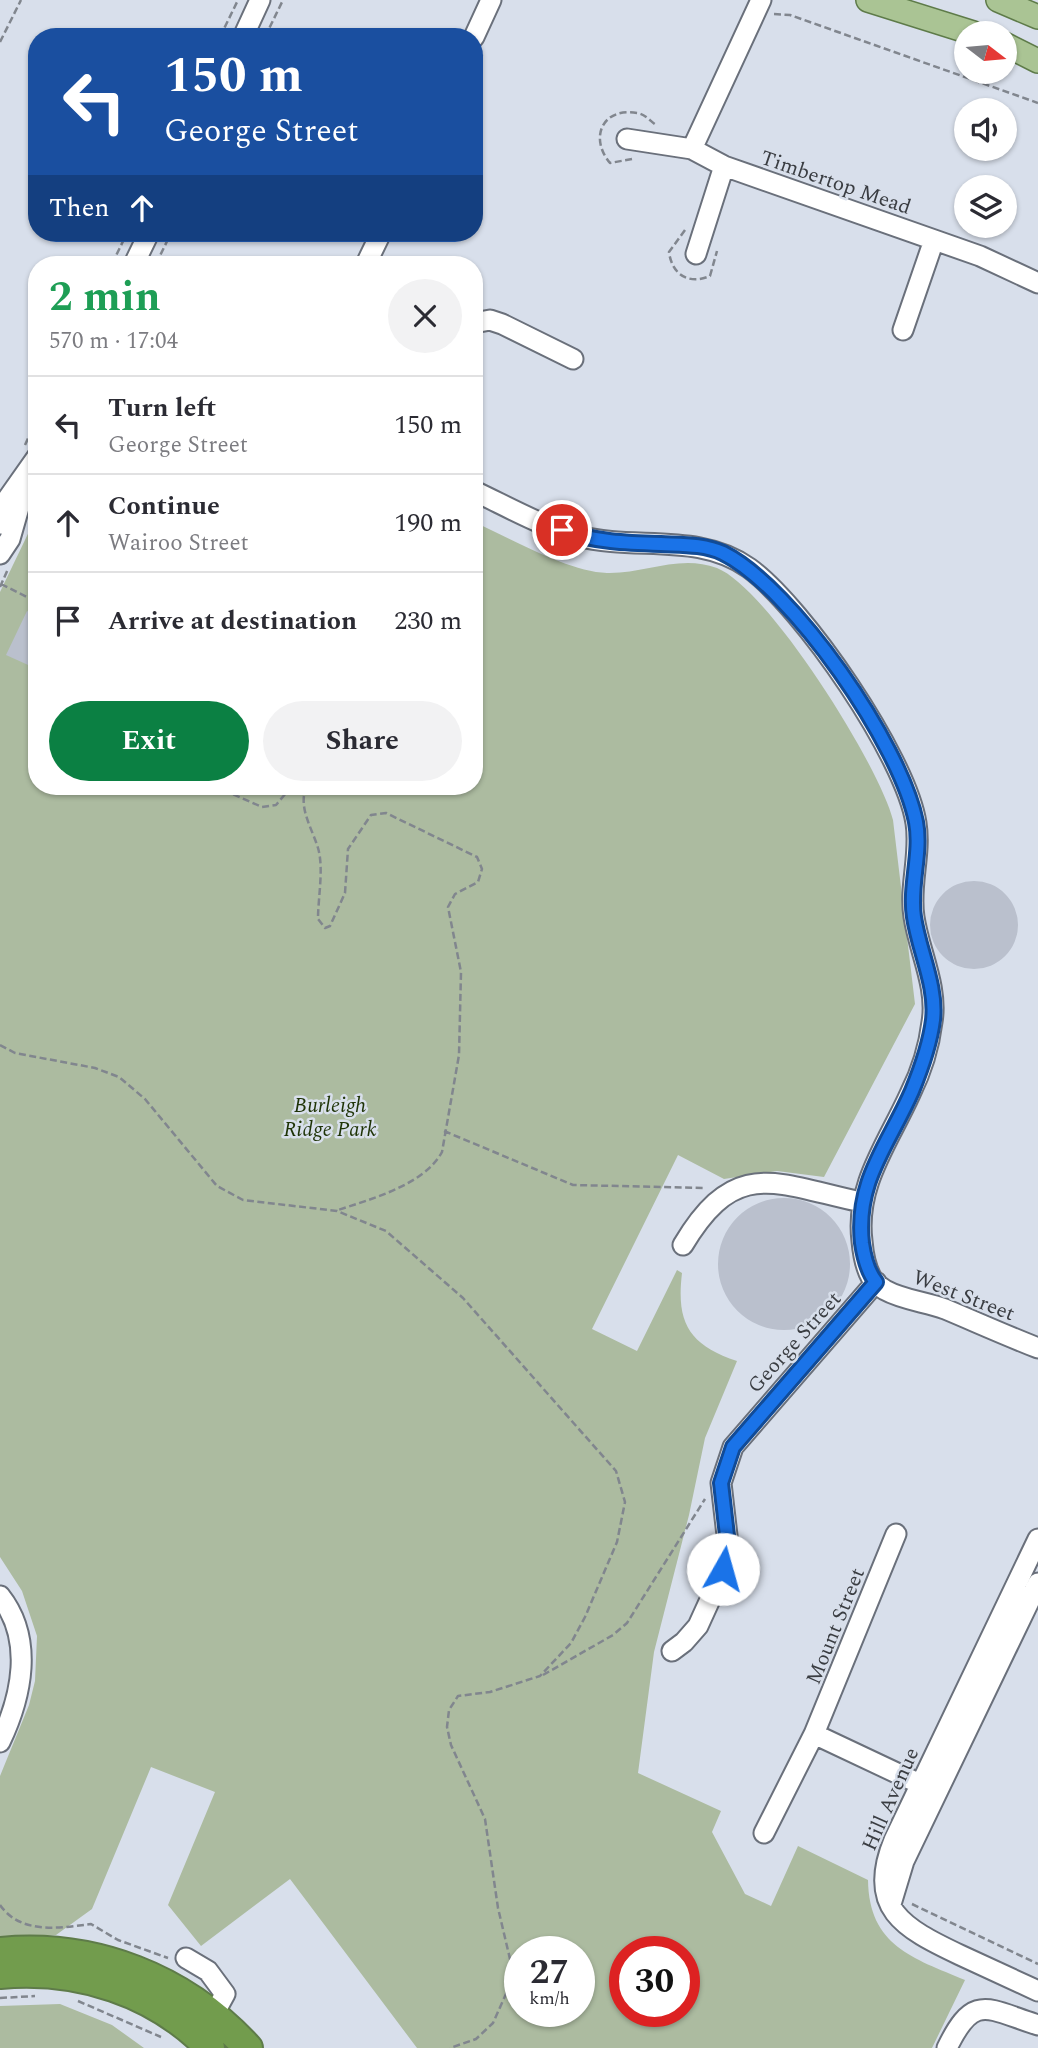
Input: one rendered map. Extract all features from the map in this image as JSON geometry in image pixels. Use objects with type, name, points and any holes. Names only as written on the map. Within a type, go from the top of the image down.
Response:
[{"type":"highway","points":[[0,1952],[74,1953],[151,1976],[208,2033]]},
{"type":"highway","points":[[0,1974],[44,1972],[87,1978],[150,2003],[208,2033],[248,2048]]},
{"type":"main road","points":[[868,0],[954,27]]},
{"type":"main road","points":[[998,0],[1038,17]]},
{"type":"main road","points":[[1017,50],[1038,61]]},
{"type":"street","points":[[247,28],[260,0]]},
{"type":"street","points":[[478,28],[491,0]]},
{"type":"street","points":[[692,149],[761,0]]},
{"type":"street","name":"Timbertop Mead","points":[[627,139],[692,149],[724,166],[980,256],[1038,283]]},
{"type":"street","points":[[696,254],[724,166]]},
{"type":"street","points":[[903,330],[934,240]]},
{"type":"street","points":[[483,321],[490,320],[502,324],[573,359]]},
{"type":"street","points":[[0,524],[9,499],[28,470]]},
{"type":"street","points":[[9,499],[28,485]]},
{"type":"street","points":[[483,495],[577,536],[617,542],[701,546],[720,551],[757,574],[786,602],[854,691],[903,786],[916,825],[913,909],[933,1001],[933,1019],[912,1090],[870,1174],[861,1202],[863,1253],[876,1282]]},
{"type":"street","points":[[0,554],[10,539],[9,499]]},
{"type":"street","points":[[683,1245],[712,1204],[730,1191],[754,1182],[779,1183],[861,1202]]},
{"type":"street","name":"West Street","points":[[876,1282],[895,1294],[944,1309],[1038,1348]]},
{"type":"street","name":"George Street","points":[[672,1651],[698,1626],[723,1569],[728,1544],[721,1483],[733,1447],[876,1282]]},
{"type":"street","name":"Mount Street","points":[[764,1833],[814,1734],[896,1534]]},
{"type":"street","name":"Hill Avenue","points":[[891,1909],[884,1892],[885,1867],[920,1784],[1038,1539]]},
{"type":"street","name":"Hill Avenue","points":[[891,1909],[904,1861],[1038,1583]]},
{"type":"street","points":[[0,1596],[17,1629],[22,1671],[15,1706],[0,1742]]},
{"type":"street","points":[[814,1734],[920,1784]]},
{"type":"street","points":[[891,1909],[908,1928],[923,1937],[1038,1991]]},
{"type":"street","points":[[186,1958],[208,1971],[225,1994],[208,2033]]},
{"type":"street","points":[[947,2048],[961,2020],[976,2010],[987,2009],[1038,2025]]},
{"type":"path","points":[[0,42],[20,0]]},
{"type":"path","points":[[224,28],[238,0]]},
{"type":"path","points":[[269,28],[282,0]]},
{"type":"path","points":[[770,18],[776,13],[790,15],[1038,103]]},
{"type":"path","points":[[1,585],[28,598]]},
{"type":"path","points":[[235,795],[262,807],[276,805],[284,795]]},
{"type":"path","points":[[303,795],[308,824],[319,851],[318,919],[325,928],[330,926],[345,893],[348,849],[371,815],[386,813],[477,857],[482,869],[478,882],[455,894],[448,907],[461,972],[459,1055],[442,1152],[435,1164],[394,1188],[337,1211]]},
{"type":"path","points":[[0,1045],[15,1053],[95,1069],[118,1077],[145,1099],[217,1186],[243,1200],[337,1211],[386,1231],[431,1268],[524,1363],[616,1471],[625,1502],[617,1542],[599,1578],[585,1617],[570,1643],[540,1676]]},
{"type":"path","points":[[444,1131],[573,1185],[690,1186],[730,1191]]},
{"type":"path","points":[[450,2048],[476,2039],[493,2023],[514,1976],[498,1908],[485,1819],[451,1745],[447,1727],[449,1710],[458,1696],[508,1687],[540,1676],[613,1635],[627,1623],[706,1497]]},
{"type":"path","points":[[908,1896],[910,1903],[1038,1964]]},
{"type":"path","points":[[0,1998],[44,1996]]},
{"type":"path","points":[[76,2000],[170,2041]]},
{"type":"green space","name":"Burleigh Ridge Park","points":[[483,526],[557,561],[592,571],[607,573],[676,564],[703,564],[717,568],[739,583],[792,642],[819,681],[867,760],[884,794],[893,820],[915,1004],[824,1177],[777,1171],[724,1179],[678,1155],[592,1329],[637,1351],[677,1270],[682,1273],[681,1306],[689,1330],[707,1348],[737,1361],[705,1438],[689,1515],[654,1652],[638,1773],[721,1811],[712,1832],[745,1894],[771,1906],[798,1846],[868,1880],[870,1902],[885,1935],[912,1956],[965,1980],[932,2048],[417,2048],[290,1879],[201,1946],[168,1905],[215,1792],[151,1767],[92,1909],[56,1935],[0,1937],[0,1776],[29,1705],[35,1681],[37,1636],[22,1591],[0,1557],[0,592],[28,534],[28,795],[483,795]]},
{"type":"green space","points":[[60,2004],[112,2025],[144,2048],[0,2048],[0,2006]]},
{"type":"building","points":[[27,611],[28,665],[6,655]]},
{"type":"building","points":[[974,881],[991,885],[1005,894],[1014,908],[1018,925],[1014,942],[1005,956],[991,965],[974,969],[957,965],[943,956],[934,942],[930,925],[934,908],[943,894],[957,885]]},
{"type":"building","points":[[784,1198],[809,1203],[831,1217],[845,1239],[850,1264],[845,1289],[831,1311],[809,1325],[784,1330],[759,1325],[737,1311],[723,1289],[718,1264],[723,1239],[737,1217],[759,1203]]},
{"type":"route","points":[[562,530],[602,541],[701,546],[720,551],[747,566],[766,581],[786,602],[854,691],[903,786],[916,825],[913,909],[916,933],[930,983],[933,1019],[921,1068],[903,1111],[870,1174],[861,1202],[863,1253],[871,1277],[876,1282],[733,1447],[721,1483],[728,1531],[723,1569]]}]
